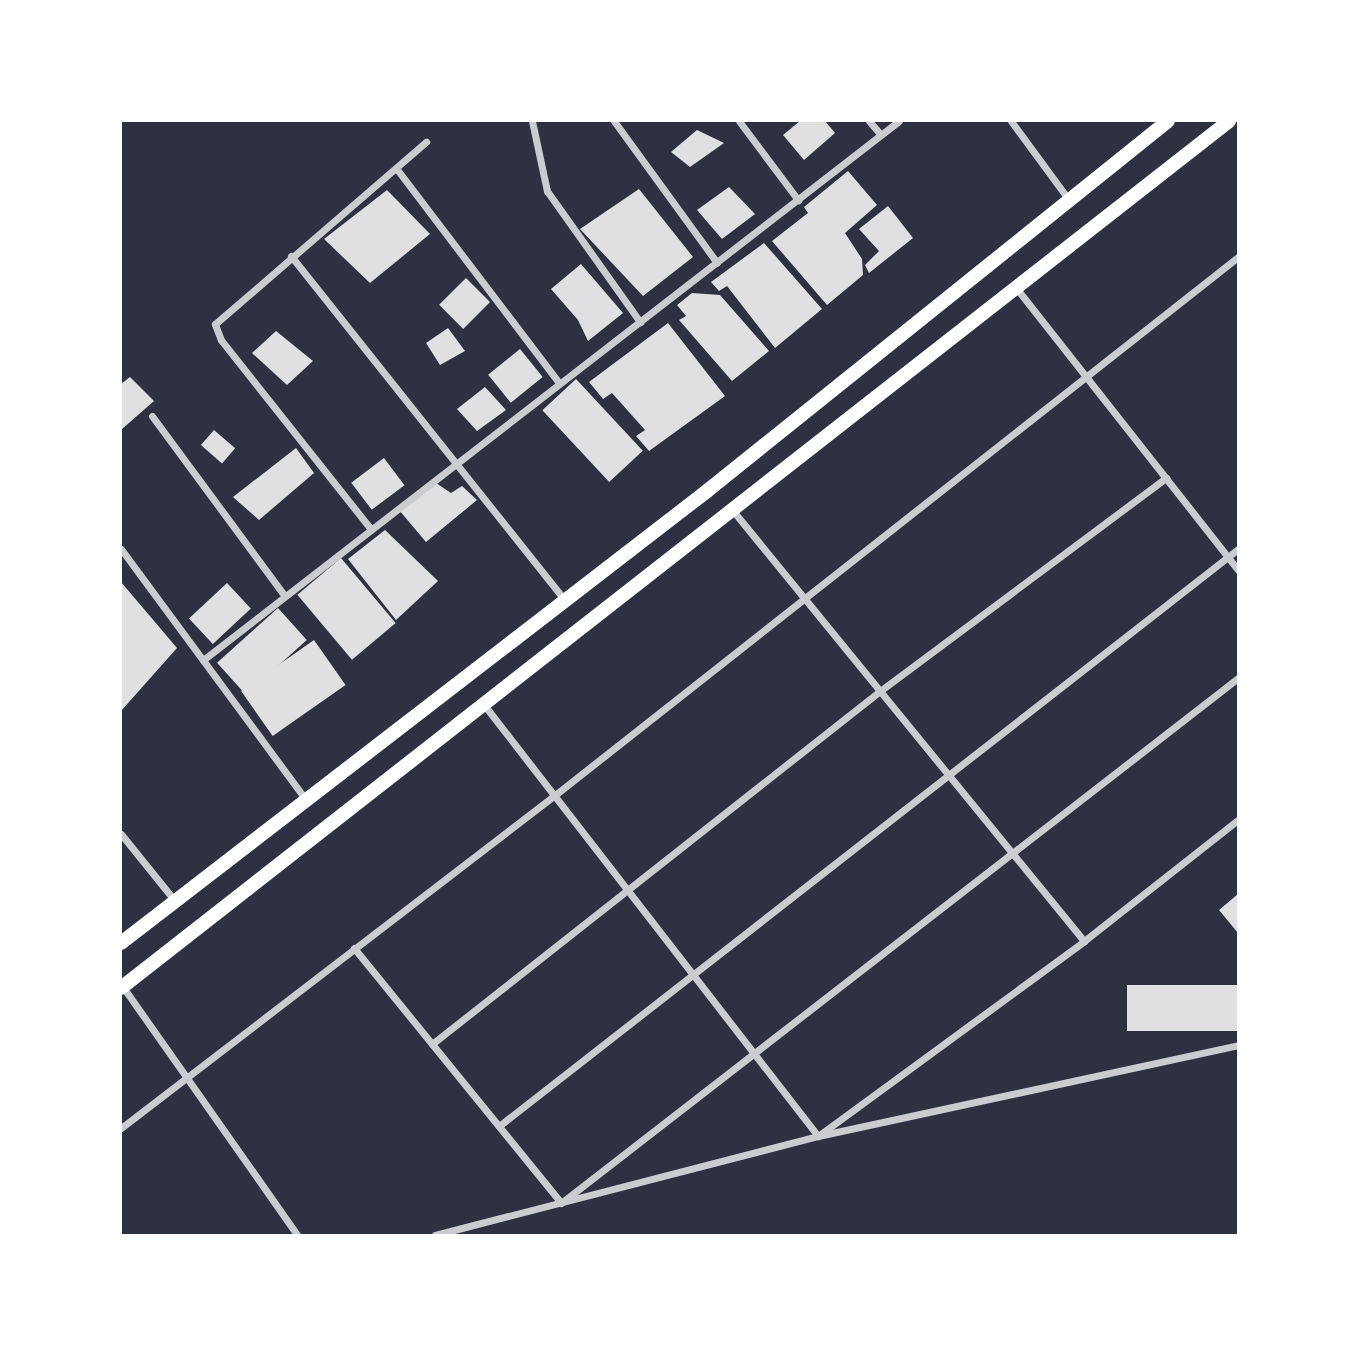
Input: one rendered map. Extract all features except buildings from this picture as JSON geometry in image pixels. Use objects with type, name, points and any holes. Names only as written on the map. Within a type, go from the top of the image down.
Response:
[{"type":"main road","points":[[121,943],[564,599],[1168,121]]},
{"type":"main road","points":[[122,987],[734,512],[1229,121]]},
{"type":"street","points":[[532,121],[547,191],[640,322]]},
{"type":"street","points":[[614,121],[717,263]]},
{"type":"street","points":[[739,121],[798,200]]},
{"type":"street","points":[[869,121],[881,135]]},
{"type":"street","points":[[202,660],[454,461],[640,322],[899,121]]},
{"type":"street","points":[[1011,121],[1069,200]]},
{"type":"street","points":[[370,528],[215,331],[222,315],[426,142]]},
{"type":"street","points":[[396,168],[559,383]]},
{"type":"street","points":[[291,256],[564,599]]},
{"type":"street","points":[[121,1128],[555,795],[1238,257]]},
{"type":"street","points":[[1017,289],[1087,374],[1238,570]]},
{"type":"street","points":[[152,416],[284,595]]},
{"type":"street","points":[[432,1044],[630,891],[880,691],[1166,478]]},
{"type":"street","points":[[734,512],[1010,854],[1084,941]]},
{"type":"street","points":[[121,549],[305,799]]},
{"type":"street","points":[[499,1126],[1238,549]]},
{"type":"street","points":[[561,1203],[1238,678]]},
{"type":"street","points":[[485,706],[818,1136]]},
{"type":"street","points":[[818,1136],[1084,941],[1238,820]]},
{"type":"street","points":[[121,834],[175,901]]},
{"type":"street","points":[[354,948],[561,1203]]},
{"type":"street","points":[[122,987],[297,1235]]},
{"type":"street","points":[[435,1235],[818,1136],[1238,1045]]}]
